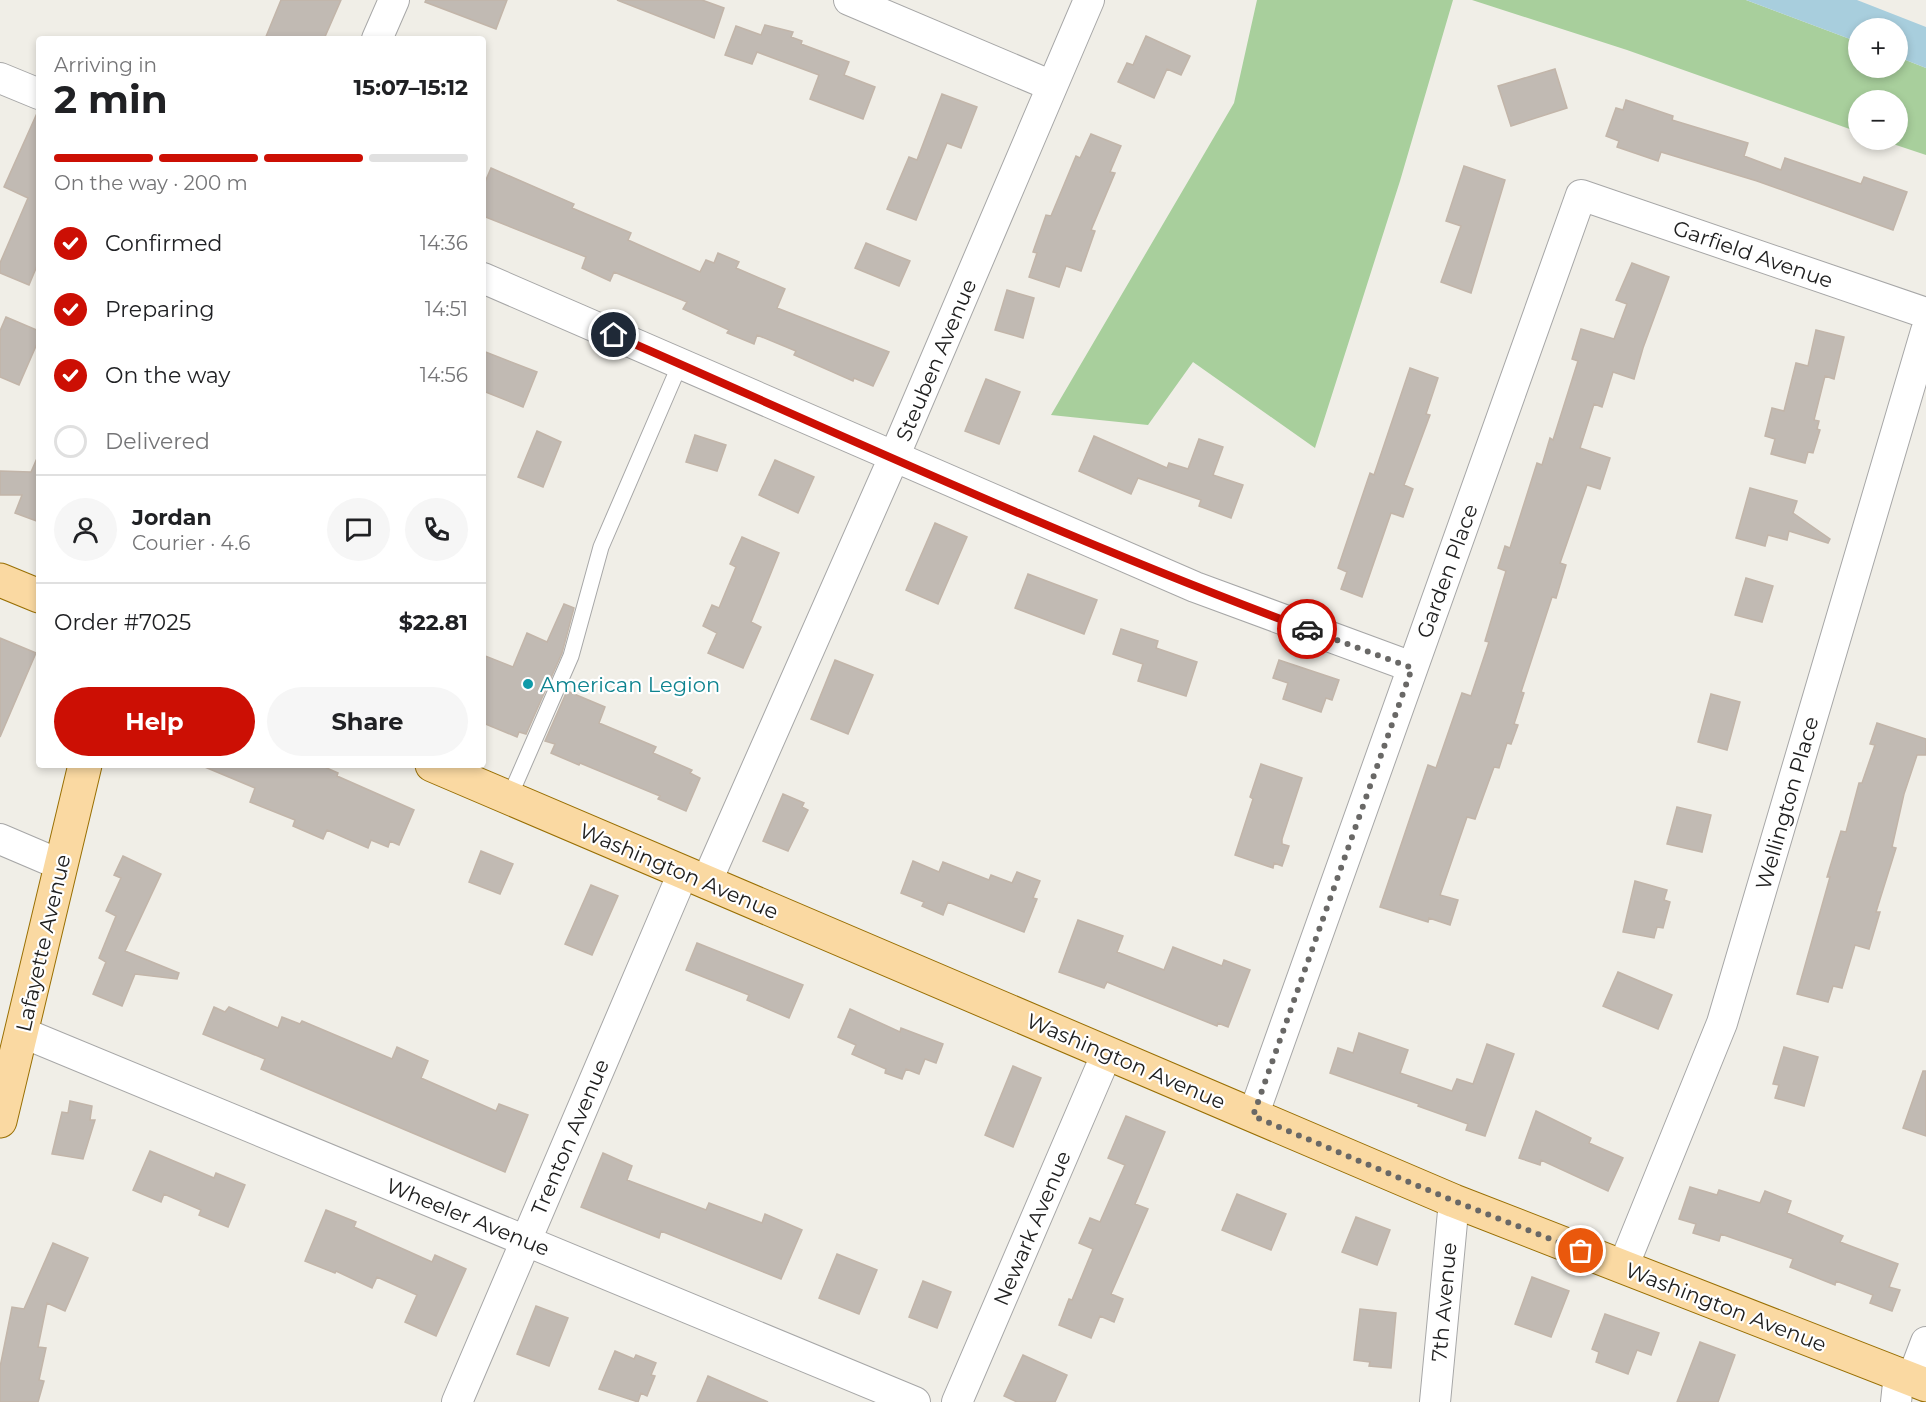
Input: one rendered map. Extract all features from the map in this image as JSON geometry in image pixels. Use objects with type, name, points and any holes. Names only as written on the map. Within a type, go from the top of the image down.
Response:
[{"type":"main road","points":[[0,580],[36,595]]},
{"type":"main road","name":"Lafayette Avenue","points":[[0,1121],[85,768]]},
{"type":"main road","name":"Washington Avenue","points":[[439,768],[1454,1201],[1623,1267],[1908,1385]]},
{"type":"street","points":[[378,36],[394,0]]},
{"type":"street","points":[[849,0],[1052,86]]},
{"type":"street","name":"Steuben Avenue","points":[[694,878],[894,458],[1089,0]]},
{"type":"street","points":[[0,78],[36,93]]},
{"type":"street","name":"Garfield Avenue","points":[[1581,195],[1926,313]]},
{"type":"street","name":"Garden Place","points":[[1253,1116],[1581,195]]},
{"type":"street","points":[[486,279],[1196,587],[1412,668]]},
{"type":"street","name":"Wellington Place","points":[[1623,1267],[1722,1023],[1926,332]]},
{"type":"street","points":[[0,839],[62,865]]},
{"type":"street","name":"Trenton Avenue","points":[[457,1402],[526,1241],[694,878]]},
{"type":"street","name":"Wheeler Avenue","points":[[21,1032],[915,1402]]},
{"type":"street","name":"Newark Avenue","points":[[957,1402],[1107,1053]]},
{"type":"street","name":"7th Avenue","points":[[1435,1402],[1454,1201]]},
{"type":"street","points":[[1908,1385],[1926,1342]]},
{"type":"lane","points":[[509,798],[571,656],[602,547],[680,364]]},
{"type":"green space","points":[[1257,0],[1453,0],[1400,181],[1315,448],[1193,362],[1148,425],[1051,415],[1234,103]]},
{"type":"green space","points":[[1472,0],[1746,0],[1848,38],[1848,78],[1908,78],[1908,61],[1926,68],[1926,155],[1908,149],[1908,90],[1848,90],[1848,128],[1627,50]]},
{"type":"water","points":[[1746,0],[1857,0],[1903,18],[1848,18],[1848,38]]},
{"type":"water","points":[[1908,20],[1926,27],[1926,68],[1908,61]]},
{"type":"building","points":[[281,0],[341,0],[325,36],[266,36]]},
{"type":"building","points":[[426,0],[507,0],[496,29],[425,2]]},
{"type":"building","points":[[617,0],[702,0],[724,8],[714,38]]},
{"type":"building","points":[[765,25],[793,32],[791,37],[802,41],[801,44],[849,62],[844,75],[875,87],[863,119],[810,99],[819,75],[757,52],[752,64],[725,55],[736,26],[761,35]]},
{"type":"building","points":[[1146,36],[1190,56],[1181,75],[1167,69],[1154,98],[1118,82],[1127,63],[1133,65]]},
{"type":"building","points":[[1555,69],[1567,108],[1511,126],[1498,86]]},
{"type":"building","points":[[942,94],[977,107],[961,148],[947,143],[916,220],[887,209],[909,157],[917,160]]},
{"type":"building","points":[[1626,100],[1673,116],[1672,120],[1748,143],[1744,156],[1781,170],[1785,158],[1861,184],[1864,177],[1907,192],[1893,230],[1757,181],[1661,152],[1658,161],[1617,147],[1619,141],[1606,136],[1616,108],[1623,110]]},
{"type":"building","points":[[36,115],[36,268],[29,285],[0,273],[0,263],[28,198],[4,187]]},
{"type":"building","points":[[1091,134],[1121,146],[1110,172],[1115,173],[1091,230],[1095,231],[1081,271],[1066,266],[1059,287],[1029,277],[1037,253],[1033,252],[1046,215],[1051,216],[1076,156],[1080,158]]},
{"type":"building","points":[[1464,166],[1505,180],[1471,293],[1441,282],[1461,226],[1446,221]]},
{"type":"building","points":[[491,168],[574,204],[572,208],[631,233],[628,240],[700,272],[706,260],[714,263],[718,253],[739,262],[736,268],[785,289],[777,308],[889,352],[873,386],[854,378],[853,381],[794,355],[796,351],[757,335],[754,344],[727,333],[729,330],[683,309],[687,302],[614,272],[610,281],[582,268],[586,257],[486,217],[486,180]]},
{"type":"building","points":[[866,243],[910,261],[899,286],[855,268]]},
{"type":"building","points":[[1632,263],[1669,277],[1634,379],[1613,372],[1602,407],[1594,404],[1580,448],[1610,458],[1600,489],[1587,485],[1560,563],[1566,565],[1556,598],[1552,597],[1521,692],[1524,693],[1514,724],[1518,725],[1511,744],[1507,743],[1499,768],[1494,767],[1475,819],[1467,817],[1440,895],[1458,900],[1450,925],[1429,918],[1428,922],[1380,907],[1428,765],[1436,768],[1462,693],[1471,696],[1489,642],[1485,641],[1506,571],[1498,568],[1505,546],[1510,548],[1537,463],[1542,465],[1550,438],[1553,440],[1578,361],[1572,359],[1581,329],[1614,339],[1627,304],[1616,300]]},
{"type":"building","points":[[1007,290],[1034,298],[1023,338],[995,330]]},
{"type":"building","points":[[6,317],[36,330],[36,346],[19,385],[0,377],[0,331]]},
{"type":"building","points":[[1816,330],[1844,337],[1834,379],[1825,376],[1814,420],[1819,421],[1817,429],[1820,430],[1813,453],[1808,452],[1805,463],[1771,454],[1775,439],[1765,436],[1772,408],[1784,411],[1796,363],[1808,366]]},
{"type":"building","points":[[486,352],[537,372],[523,407],[486,392]]},
{"type":"building","points":[[1410,368],[1438,378],[1426,414],[1430,415],[1404,485],[1413,489],[1403,517],[1391,513],[1362,597],[1341,589],[1347,572],[1338,568],[1370,473],[1374,475]]},
{"type":"building","points":[[986,379],[1020,392],[999,444],[965,431]]},
{"type":"building","points":[[537,431],[561,442],[543,487],[518,477]]},
{"type":"building","points":[[695,435],[726,445],[717,471],[686,462]]},
{"type":"building","points":[[1094,436],[1167,468],[1169,463],[1188,469],[1199,439],[1223,447],[1213,475],[1243,485],[1231,518],[1199,506],[1201,500],[1138,478],[1131,494],[1079,471]]},
{"type":"building","points":[[775,460],[814,477],[798,513],[759,495]]},
{"type":"building","points":[[36,461],[36,521],[15,513],[22,495],[0,495],[0,471],[31,472]]},
{"type":"building","points":[[1750,488],[1797,501],[1793,513],[1830,539],[1828,543],[1789,531],[1787,540],[1768,535],[1765,546],[1736,538]]},
{"type":"building","points":[[935,523],[967,537],[938,604],[906,590]]},
{"type":"building","points":[[742,537],[779,553],[751,622],[761,627],[743,668],[708,653],[717,633],[703,626],[712,605],[719,608],[736,567],[730,564]]},
{"type":"building","points":[[1028,574],[1097,600],[1084,634],[1015,608]]},
{"type":"building","points":[[1746,578],[1773,586],[1762,622],[1735,615]]},
{"type":"building","name":"American Legion","points":[[564,604],[574,608],[562,653],[526,734],[519,732],[517,737],[486,724],[486,656],[513,667],[527,633],[547,642]]},
{"type":"building","points":[[1121,629],[1158,641],[1156,648],[1197,662],[1186,696],[1138,681],[1143,664],[1113,654]]},
{"type":"building","points":[[0,638],[36,653],[0,737]]},
{"type":"building","points":[[835,660],[873,675],[848,734],[811,719]]},
{"type":"building","points":[[1279,660],[1339,680],[1332,700],[1326,698],[1321,712],[1283,699],[1288,683],[1273,678]]},
{"type":"building","points":[[567,691],[605,707],[599,723],[656,747],[653,753],[692,770],[690,773],[700,778],[686,811],[658,799],[660,796],[551,753],[555,744],[545,741]]},
{"type":"building","points":[[1711,694],[1740,702],[1727,750],[1698,742]]},
{"type":"building","points":[[1877,723],[1926,739],[1926,755],[1917,755],[1904,794],[1892,847],[1896,848],[1876,912],[1880,912],[1869,949],[1855,945],[1842,988],[1833,986],[1828,1002],[1797,994],[1830,877],[1827,877],[1841,831],[1846,832],[1859,783],[1862,783],[1875,745],[1870,744]]},
{"type":"building","points":[[1261,764],[1302,778],[1282,839],[1282,844],[1289,846],[1282,866],[1274,863],[1273,868],[1235,855],[1253,799],[1250,797]]},
{"type":"building","points":[[207,768],[327,768],[338,773],[337,776],[414,810],[399,845],[390,841],[388,847],[371,840],[368,848],[327,830],[323,839],[293,826],[295,820],[250,802],[255,788]]},
{"type":"building","points":[[783,794],[804,803],[802,807],[808,810],[788,851],[763,841]]},
{"type":"building","points":[[1677,807],[1711,815],[1702,852],[1667,844]]},
{"type":"building","points":[[481,851],[513,864],[500,894],[469,882]]},
{"type":"building","points":[[123,856],[161,874],[125,951],[179,973],[177,979],[135,974],[122,1006],[93,994],[106,962],[99,958],[116,916],[106,911],[121,878],[114,875]]},
{"type":"building","points":[[913,861],[939,872],[943,862],[989,880],[991,875],[1012,883],[1017,872],[1040,881],[1033,898],[1037,899],[1024,932],[948,902],[943,915],[922,906],[924,902],[901,893]]},
{"type":"building","points":[[1635,881],[1667,890],[1664,900],[1670,902],[1663,928],[1657,927],[1654,938],[1623,932]]},
{"type":"building","points":[[591,885],[618,896],[592,955],[565,944]]},
{"type":"building","points":[[1078,920],[1123,936],[1117,952],[1164,970],[1173,947],[1222,966],[1224,960],[1250,970],[1228,1027],[1218,1023],[1217,1026],[1107,982],[1104,988],[1059,972]]},
{"type":"building","points":[[697,943],[803,985],[789,1018],[747,1000],[749,995],[686,970]]},
{"type":"building","points":[[1618,972],[1672,995],[1658,1029],[1603,1006]]},
{"type":"building","points":[[214,1007],[225,1012],[229,1007],[278,1028],[282,1017],[300,1024],[302,1021],[392,1059],[397,1047],[428,1061],[421,1078],[496,1111],[499,1104],[528,1115],[505,1172],[261,1069],[265,1059],[203,1034]]},
{"type":"building","points":[[850,1009],[900,1032],[901,1028],[943,1044],[936,1063],[925,1059],[919,1074],[906,1069],[902,1079],[885,1073],[886,1069],[852,1054],[856,1045],[838,1037]]},
{"type":"building","points":[[1359,1033],[1408,1050],[1400,1073],[1452,1091],[1457,1079],[1473,1084],[1487,1044],[1514,1054],[1485,1136],[1466,1130],[1468,1124],[1418,1106],[1419,1104],[1330,1073],[1338,1048],[1353,1053]]},
{"type":"building","points":[[1784,1047],[1818,1057],[1804,1106],[1775,1098],[1779,1085],[1773,1084]]},
{"type":"building","points":[[1013,1066],[1041,1078],[1013,1147],[985,1135]]},
{"type":"building","points":[[1923,1071],[1926,1071],[1926,1136],[1903,1128]]},
{"type":"building","points":[[70,1101],[92,1106],[90,1120],[95,1120],[83,1159],[52,1154],[62,1112],[68,1113]]},
{"type":"building","points":[[1536,1111],[1591,1138],[1589,1143],[1623,1158],[1608,1191],[1541,1160],[1540,1165],[1519,1158]]},
{"type":"building","points":[[1126,1116],[1165,1132],[1135,1204],[1148,1209],[1111,1294],[1123,1299],[1114,1322],[1100,1316],[1091,1338],[1059,1325],[1093,1249],[1079,1243],[1090,1218],[1100,1222],[1125,1165],[1108,1158]]},
{"type":"building","points":[[150,1151],[214,1178],[216,1173],[245,1185],[228,1227],[199,1215],[201,1210],[164,1194],[161,1202],[133,1190]]},
{"type":"building","points":[[603,1153],[632,1166],[627,1180],[706,1210],[709,1203],[762,1223],[765,1214],[802,1230],[781,1279],[661,1231],[659,1238],[581,1207]]},
{"type":"building","points":[[1690,1187],[1717,1195],[1719,1190],[1760,1203],[1765,1191],[1791,1201],[1787,1213],[1843,1236],[1840,1242],[1898,1264],[1889,1287],[1900,1290],[1892,1311],[1870,1303],[1873,1295],[1836,1281],[1835,1285],[1790,1267],[1793,1259],[1721,1234],[1719,1241],[1693,1233],[1696,1224],[1679,1219]]},
{"type":"building","points":[[1237,1194],[1286,1214],[1271,1250],[1222,1230]]},
{"type":"building","points":[[326,1210],[356,1222],[354,1227],[432,1262],[435,1255],[466,1269],[436,1336],[405,1322],[417,1295],[377,1277],[372,1288],[336,1271],[335,1273],[305,1261]]},
{"type":"building","points":[[1356,1217],[1390,1230],[1377,1265],[1342,1252]]},
{"type":"building","points":[[53,1243],[88,1258],[65,1311],[47,1303],[38,1347],[46,1348],[39,1380],[44,1381],[38,1402],[0,1402],[0,1367],[12,1307],[24,1309]]},
{"type":"building","points":[[837,1254],[877,1270],[859,1314],[819,1298]]},
{"type":"building","points":[[1532,1277],[1569,1291],[1551,1337],[1515,1324]]},
{"type":"building","points":[[923,1281],[951,1292],[937,1328],[909,1317]]},
{"type":"building","points":[[536,1306],[568,1318],[549,1366],[517,1354]]},
{"type":"building","points":[[1360,1309],[1396,1313],[1391,1368],[1369,1366],[1370,1362],[1354,1360]]},
{"type":"building","points":[[1605,1314],[1659,1333],[1651,1355],[1637,1350],[1628,1374],[1596,1362],[1599,1352],[1592,1349]]},
{"type":"building","points":[[1700,1342],[1735,1355],[1718,1402],[1677,1402]]},
{"type":"building","points":[[615,1351],[634,1359],[636,1355],[656,1363],[651,1375],[655,1376],[647,1396],[641,1393],[638,1402],[599,1389]]},
{"type":"building","points":[[1023,1355],[1067,1375],[1055,1402],[1017,1402],[1004,1396]]},
{"type":"building","points":[[708,1376],[768,1402],[697,1402]]},
{"type":"way so far","points":[[1307,629],[1412,668],[1253,1116],[1454,1201],[1581,1251]]},
{"type":"place","name":"American Legion","points":[[528,684]]},
{"type":"route","points":[[614,335],[1072,536],[1307,629]]}]
